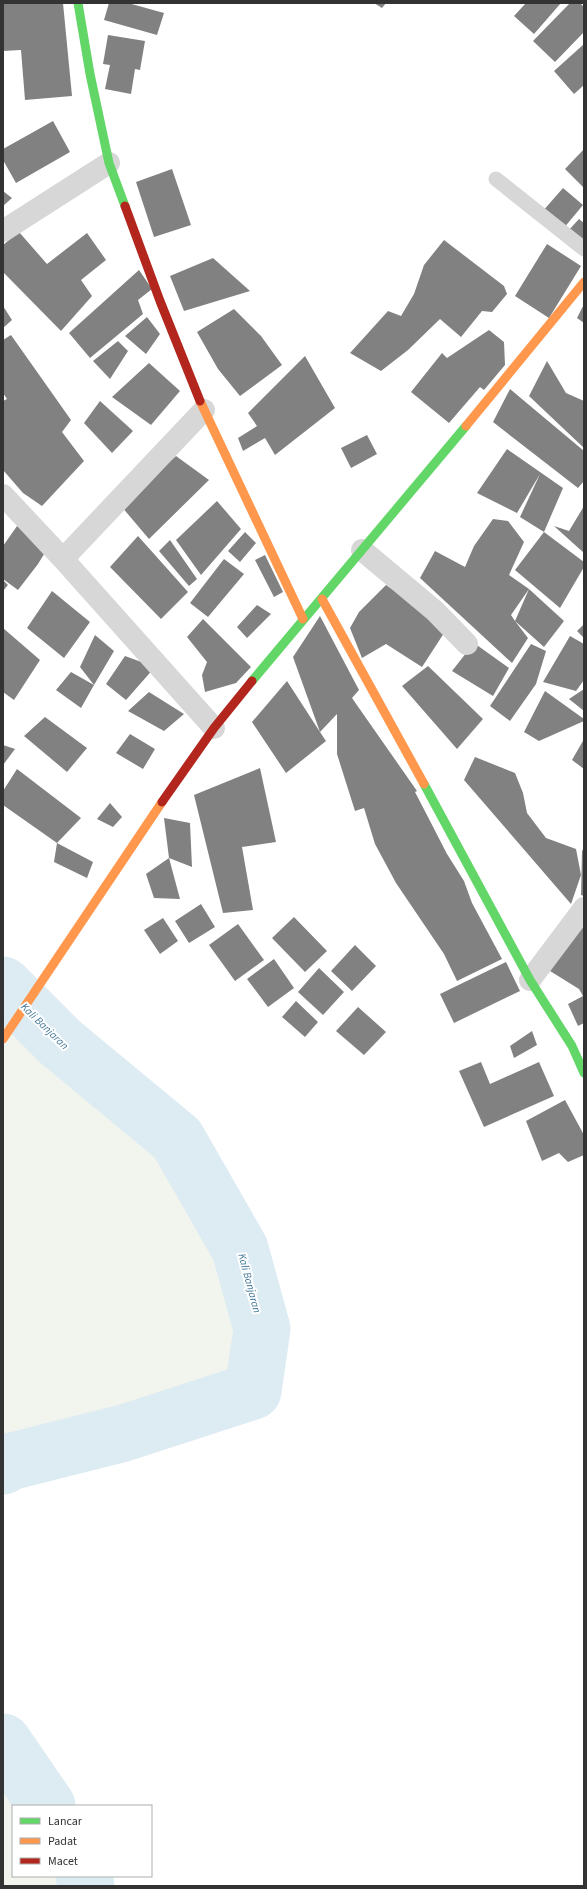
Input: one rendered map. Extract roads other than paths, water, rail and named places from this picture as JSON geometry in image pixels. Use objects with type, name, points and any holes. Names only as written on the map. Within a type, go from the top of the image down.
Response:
[{"type":"street","points":[[78,3],[90,74],[109,163],[160,301],[204,410],[303,619]]},
{"type":"street","points":[[3,231],[109,163]]},
{"type":"street","points":[[3,1039],[74,932],[214,728],[303,619],[322,599],[491,397],[584,282]]},
{"type":"street","points":[[63,559],[204,410]]},
{"type":"street","points":[[3,495],[63,559],[214,728]]},
{"type":"street","points":[[362,550],[435,611],[467,644]]},
{"type":"street","points":[[322,599],[367,678],[530,980],[572,1046],[584,1073]]},
{"type":"street","points":[[530,980],[584,908]]},
{"type":"lane","points":[[496,179],[584,249]]},
{"type":"waterway","name":"Kali Banjaran","points":[[3,985],[61,1043],[177,1139],[240,1249],[262,1329],[253,1391],[124,1433],[5,1463],[3,1466]]},
{"type":"waterway","name":"Kali Banjaran","points":[[3,1742],[46,1805]]},
{"type":"waterway","name":"Kali Banjaran","points":[[84,1877],[86,1886]]}]
